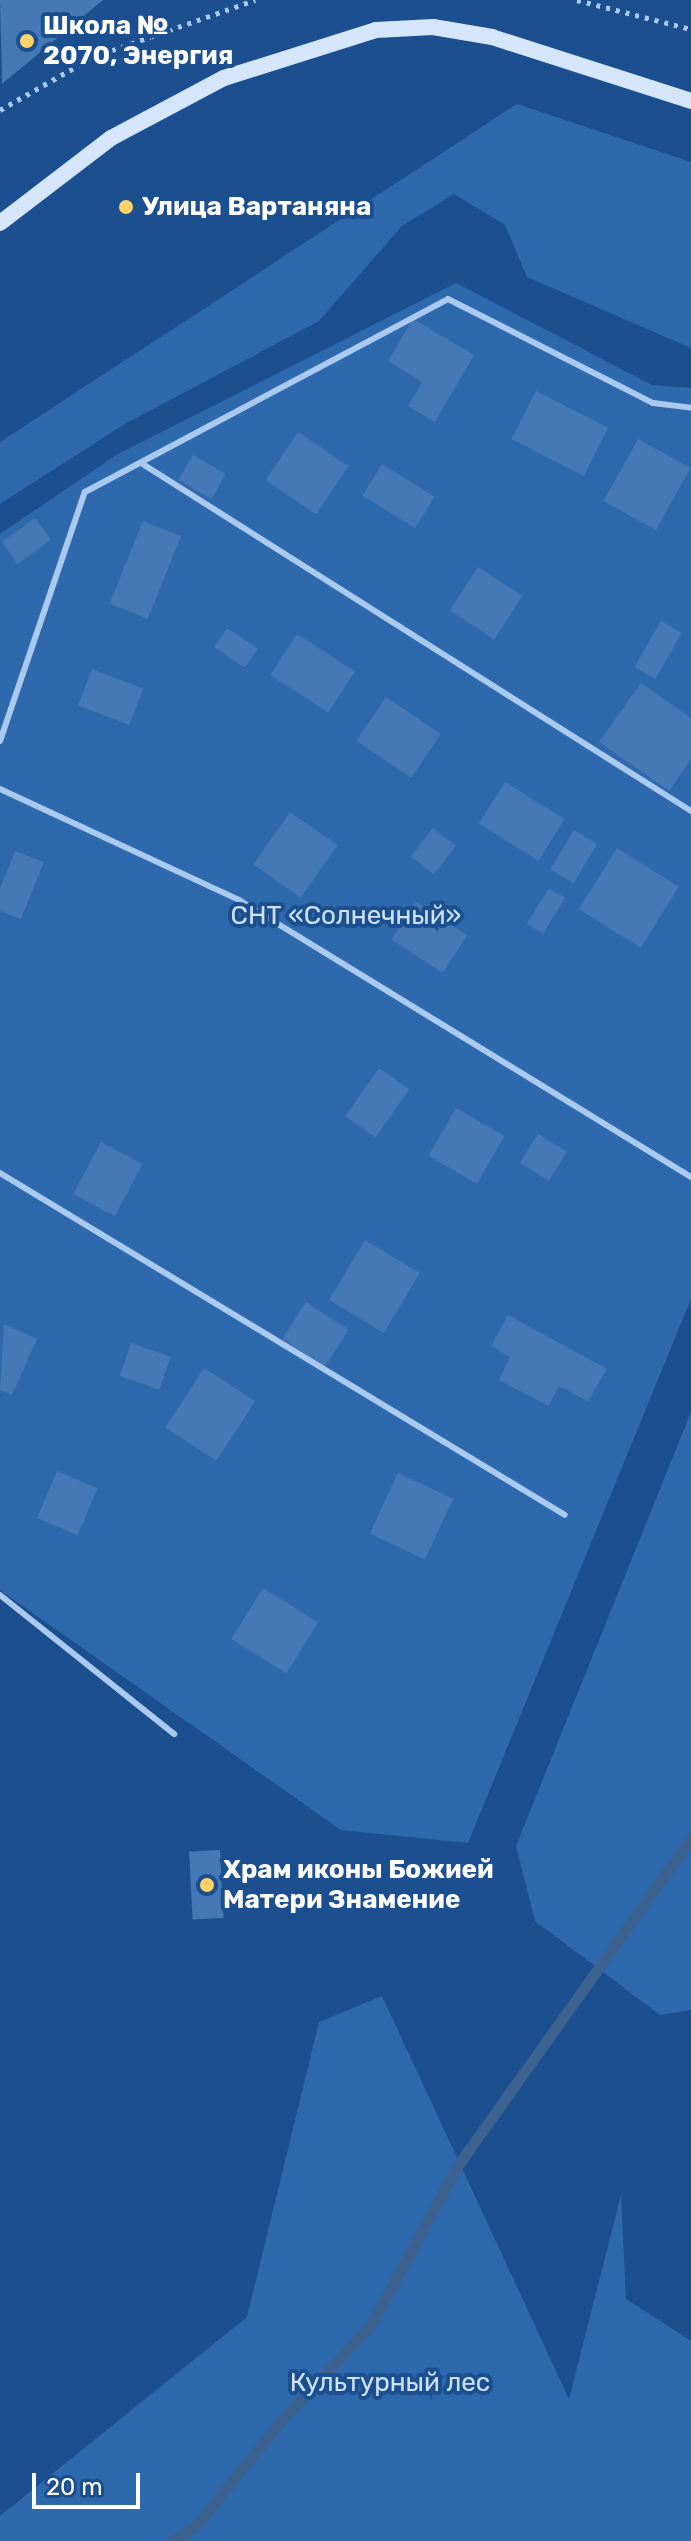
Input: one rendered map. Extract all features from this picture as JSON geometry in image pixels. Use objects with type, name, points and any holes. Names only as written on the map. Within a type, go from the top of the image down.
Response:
[{"type":"street","points":[[0,223],[111,138],[224,78],[376,30],[433,27],[492,37],[691,101]]},
{"type":"lane","points":[[0,741],[85,492],[448,299],[653,403],[691,408]]},
{"type":"lane","points":[[141,463],[691,811]]},
{"type":"lane","points":[[0,789],[239,900],[691,1177]]},
{"type":"lane","points":[[0,1173],[565,1515]]},
{"type":"lane","points":[[0,1595],[174,1734]]},
{"type":"path","points":[[0,110],[93,57],[255,0]]},
{"type":"path","points":[[577,0],[691,29]]},
{"type":"green space","points":[[517,104],[691,162],[691,348],[527,277],[505,225],[454,194],[402,226],[319,321],[123,425],[0,504],[0,442]]},
{"type":"green space","name":"СНТ «Солнечный»","points":[[456,283],[652,385],[691,388],[691,1299],[468,1843],[341,1830],[0,1590],[0,534],[116,455]]},
{"type":"green space","points":[[691,1412],[691,2010],[660,2015],[535,1921],[516,1846]]},
{"type":"green space","name":"Культурный лес","points":[[382,1996],[569,2399],[621,2195],[626,2299],[691,2341],[691,2541],[0,2541],[0,2516],[247,2317],[319,2022]]},
{"type":"building","name":"Школа № 2070, Энергия","points":[[0,0],[103,0],[2,84]]},
{"type":"building","points":[[413,319],[474,355],[435,422],[408,406],[422,382],[388,361]]},
{"type":"building","points":[[536,391],[608,428],[584,476],[511,439]]},
{"type":"building","points":[[298,432],[349,466],[316,514],[266,480]]},
{"type":"building","points":[[638,439],[690,468],[656,530],[604,501]]},
{"type":"building","points":[[193,455],[226,474],[211,499],[178,480]]},
{"type":"building","points":[[382,464],[435,497],[415,528],[362,495]]},
{"type":"building","points":[[35,518],[51,540],[18,564],[2,542]]},
{"type":"building","points":[[143,521],[181,536],[148,619],[110,604]]},
{"type":"building","points":[[478,567],[522,596],[494,639],[450,611]]},
{"type":"building","points":[[661,621],[682,633],[655,679],[634,667]]},
{"type":"building","points":[[227,628],[258,649],[245,668],[214,647]]},
{"type":"building","points":[[297,634],[355,672],[328,713],[270,675]]},
{"type":"building","points":[[92,669],[143,689],[129,725],[78,705]]},
{"type":"building","points":[[641,683],[691,718],[691,759],[669,791],[599,742]]},
{"type":"building","points":[[386,697],[441,734],[411,778],[356,741]]},
{"type":"building","points":[[505,782],[564,819],[538,861],[479,824]]},
{"type":"building","points":[[290,812],[338,845],[301,898],[253,864]]},
{"type":"building","points":[[433,828],[456,846],[434,874],[411,856]]},
{"type":"building","points":[[574,830],[597,844],[573,883],[550,869]]},
{"type":"building","points":[[617,848],[679,887],[641,948],[579,909]]},
{"type":"building","points":[[15,851],[44,862],[21,919],[0,911],[0,889]]},
{"type":"building","points":[[549,888],[565,898],[543,934],[527,924]]},
{"type":"building","points":[[416,902],[467,935],[443,973],[391,940]]},
{"type":"building","points":[[379,1068],[409,1089],[375,1138],[345,1116]]},
{"type":"building","points":[[456,1108],[504,1136],[477,1184],[428,1156]]},
{"type":"building","points":[[538,1134],[567,1152],[549,1181],[520,1163]]},
{"type":"building","points":[[101,1142],[142,1164],[115,1216],[73,1194]]},
{"type":"building","points":[[365,1240],[420,1273],[384,1333],[329,1300]]},
{"type":"building","points":[[306,1302],[349,1330],[325,1367],[282,1339]]},
{"type":"building","points":[[508,1315],[607,1369],[588,1401],[559,1386],[549,1406],[499,1380],[510,1357],[491,1346]]},
{"type":"building","points":[[4,1324],[37,1339],[12,1395],[0,1390]]},
{"type":"building","points":[[131,1343],[171,1357],[159,1390],[120,1376]]},
{"type":"building","points":[[204,1368],[255,1401],[216,1461],[165,1428]]},
{"type":"building","points":[[57,1471],[98,1488],[78,1535],[37,1518]]},
{"type":"building","points":[[398,1473],[453,1499],[425,1560],[370,1534]]},
{"type":"building","points":[[263,1588],[318,1622],[286,1673],[231,1639]]},
{"type":"building","name":"Храм иконы Божией Матери Знамение","points":[[220,1850],[224,1918],[193,1920],[189,1852]]},
{"type":"waterway","points":[[173,2541],[196,2526],[280,2422],[370,2326],[458,2165],[691,1838]]},
{"type":"place","name":"Школа № 2070, Энергия","points":[[27,41]]},
{"type":"place","name":"Улица Вартаняна","points":[[126,207]]},
{"type":"place","name":"Храм иконы Божией Матери Знамение","points":[[207,1885]]}]
